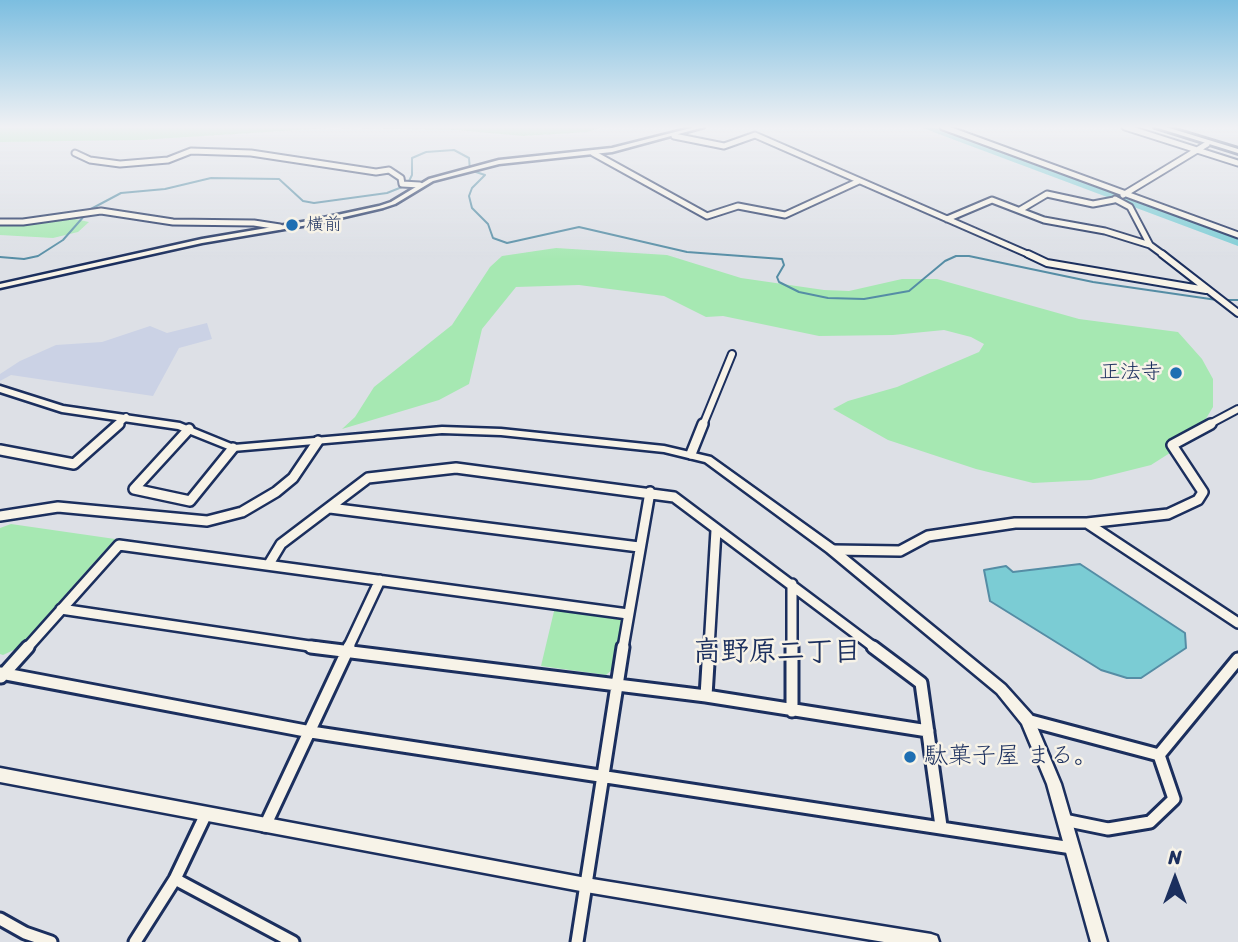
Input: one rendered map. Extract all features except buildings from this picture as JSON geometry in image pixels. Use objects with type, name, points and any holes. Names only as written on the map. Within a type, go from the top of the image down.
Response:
[{"type":"street","points":[[391,171],[397,174],[403,184],[417,185]]},
{"type":"street","points":[[0,286],[314,222],[393,203],[417,185],[464,171]]},
{"type":"street","points":[[625,171],[707,216],[738,206],[785,215],[859,181]]},
{"type":"street","points":[[836,171],[1050,264],[1207,291]]},
{"type":"street","points":[[1064,171],[1238,235]]},
{"type":"street","points":[[1020,211],[1047,194],[1093,204],[1115,200],[1162,171]]},
{"type":"street","points":[[947,219],[989,200],[1044,220],[1105,231],[1150,245],[1238,313]]},
{"type":"street","points":[[1115,200],[1130,207],[1150,245]]},
{"type":"street","points":[[0,222],[23,222],[89,211],[173,222],[280,227]]},
{"type":"street","points":[[691,454],[733,354]]},
{"type":"street","points":[[0,389],[62,409],[189,429],[233,448],[442,430],[501,432],[691,454],[708,459],[831,550],[1001,689],[1027,720],[1054,783],[1099,942]]},
{"type":"street","points":[[831,550],[871,553],[900,551],[928,536],[1015,523],[1087,523],[1168,514],[1198,500],[1203,492],[1172,445],[1238,409]]},
{"type":"street","points":[[0,450],[74,464],[126,417]]},
{"type":"street","points":[[189,429],[134,489],[190,501],[233,448]]},
{"type":"street","points":[[0,516],[17,511],[58,507],[207,521],[242,512],[276,492],[293,478],[318,441]]},
{"type":"street","points":[[269,564],[281,544],[368,478],[456,468],[674,497],[921,683],[941,826]]},
{"type":"street","points":[[577,942],[616,686],[650,492]]},
{"type":"street","points":[[330,508],[639,547]]},
{"type":"street","points":[[1087,523],[1238,623]]},
{"type":"street","points":[[706,696],[716,530]]},
{"type":"street","points":[[1,675],[119,545],[628,614]]},
{"type":"street","points":[[265,826],[380,580]]},
{"type":"street","points":[[792,584],[792,710]]},
{"type":"street","points":[[61,609],[346,652],[706,696],[928,731]]},
{"type":"street","points":[[1160,755],[1238,659]]},
{"type":"street","points":[[1,675],[311,732],[1072,848]]},
{"type":"street","points":[[1027,720],[1160,755]]},
{"type":"street","points":[[1064,820],[1108,828],[1150,821],[1174,799],[1160,755]]},
{"type":"street","points":[[0,775],[205,816],[586,885],[931,942]]},
{"type":"street","points":[[135,942],[175,879],[205,816]]},
{"type":"street","points":[[175,879],[293,942]]},
{"type":"street","points":[[0,919],[25,933],[51,942]]},
{"type":"shaded area","points":[[207,323],[212,339],[179,348],[153,396],[11,375],[0,381],[0,374],[20,361],[56,345],[102,342],[150,326],[167,333]]},
{"type":"green space","points":[[56,215],[89,222],[78,232],[53,238],[0,235],[0,220]]},
{"type":"green space","points":[[556,248],[667,255],[741,278],[824,290],[849,291],[902,279],[937,279],[1079,319],[1178,332],[1202,359],[1213,379],[1213,407],[1195,437],[1151,465],[1091,480],[1033,483],[976,469],[888,440],[833,409],[848,401],[897,387],[979,352],[984,344],[971,337],[944,330],[893,335],[819,336],[723,316],[706,317],[664,296],[579,285],[516,287],[482,329],[469,384],[439,400],[342,429],[355,417],[374,387],[452,325],[490,267],[502,256]]},
{"type":"green space","points":[[11,524],[115,539],[18,648],[3,655],[0,654],[0,528]]},
{"type":"green space","points":[[555,607],[622,616],[614,668],[606,675],[541,666]]},
{"type":"water","points":[[1080,564],[1185,633],[1186,648],[1141,678],[1127,678],[1101,670],[990,601],[984,570],[1006,566],[1013,572]]},
{"type":"waterway","points":[[89,210],[121,193],[165,189],[211,178],[279,179],[303,201],[314,203],[387,193],[407,185],[412,171]]},
{"type":"waterway","points":[[473,171],[485,175],[472,188],[469,196],[472,208],[488,224],[493,238],[507,243],[579,227],[687,252],[782,259],[784,265],[777,277],[779,282],[799,292],[828,298],[864,299],[909,291],[945,261],[956,256],[969,256],[1093,282],[1217,300]]},
{"type":"waterway","points":[[1043,171],[1238,243]]},
{"type":"waterway","points":[[0,257],[24,259],[38,256],[63,240],[85,215]]},
{"type":"waterway","points":[[1224,300],[1238,300]]},
{"type":"place","name":"横前","points":[[292,225]]},
{"type":"place","name":"正法寺","points":[[1176,373]]},
{"type":"place","name":"駄菓子屋 まる。","points":[[910,757]]},
{"type":"district","name":"高野原二丁目","points":[[777,653]]}]
